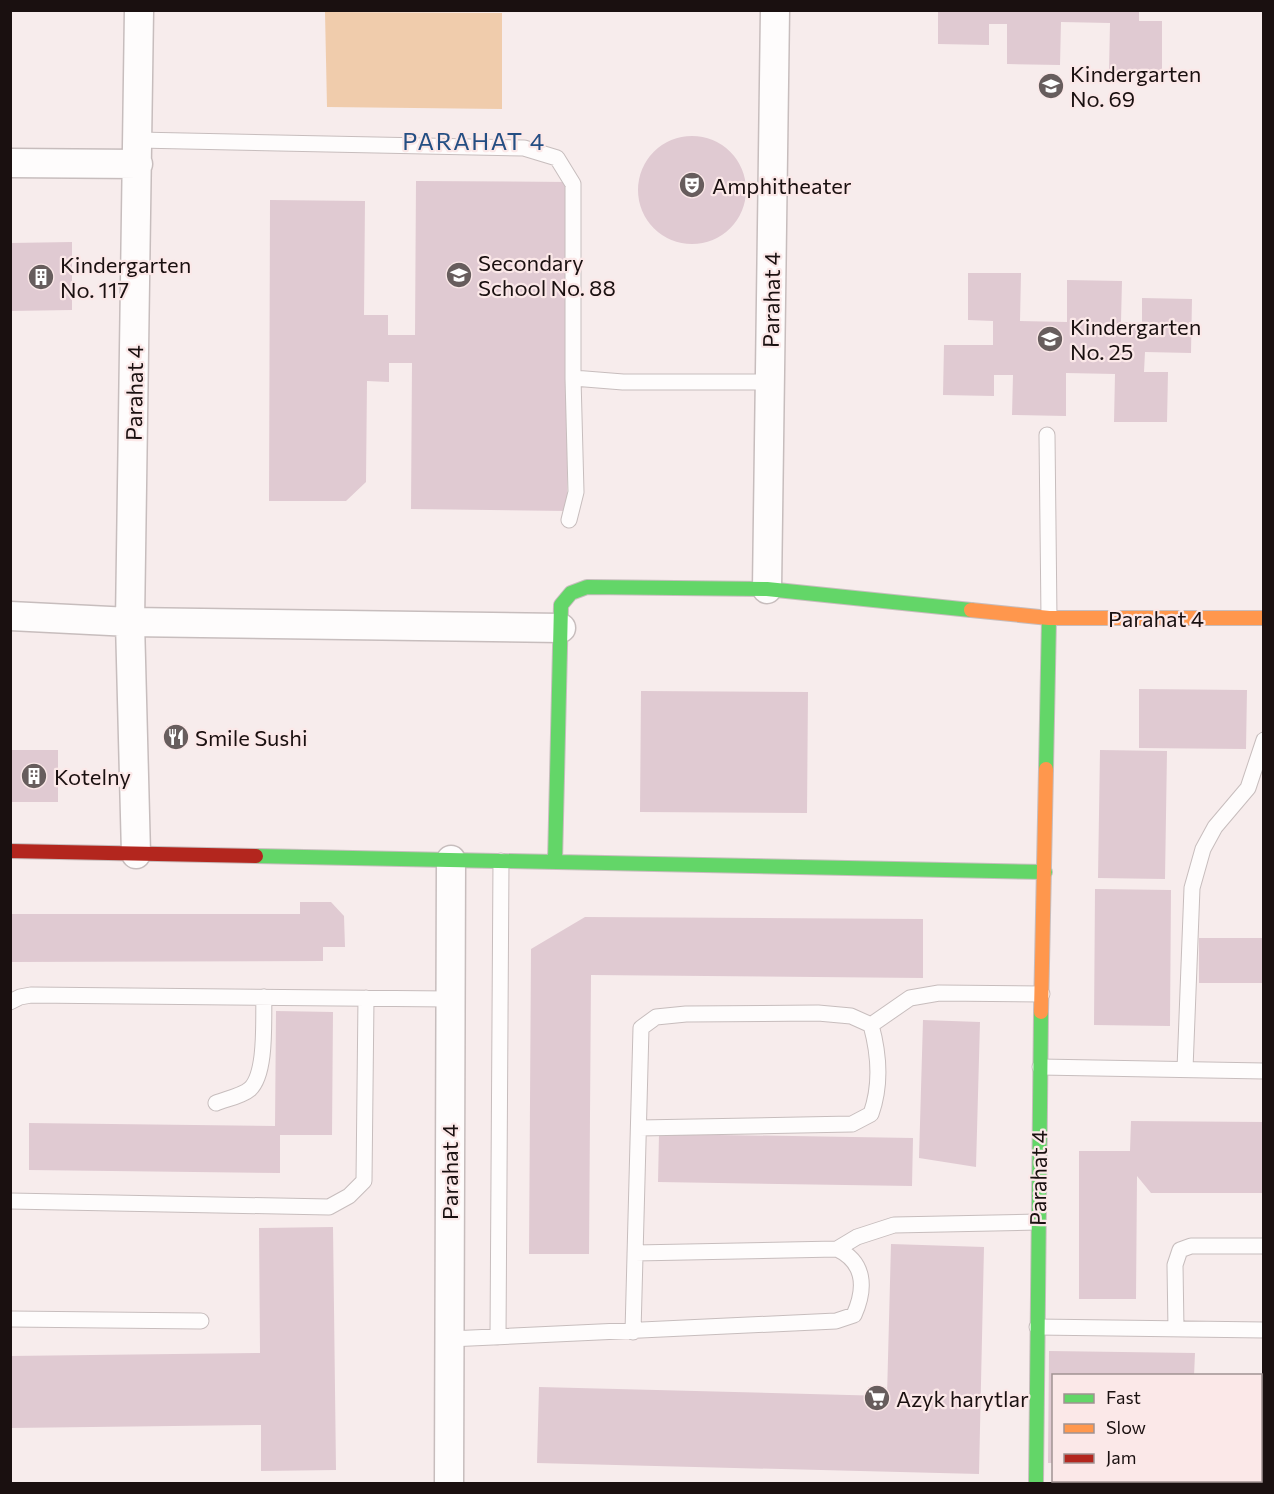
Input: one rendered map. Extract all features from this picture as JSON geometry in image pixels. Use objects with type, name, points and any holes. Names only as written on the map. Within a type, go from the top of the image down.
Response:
[{"type":"street","name":"Parahat 4","points":[[136,854],[130,622],[139,10]]},
{"type":"street","name":"Parahat 4","points":[[767,589],[775,10]]},
{"type":"street","points":[[10,163],[138,152]]},
{"type":"street","name":"Parahat 4","points":[[555,862],[561,605],[565,597],[573,591],[587,587],[767,589],[1049,618],[1263,618]]},
{"type":"street","points":[[10,616],[130,622],[561,628]]},
{"type":"street","name":"Parahat 4","points":[[1036,1484],[1040,1067],[1049,618]]},
{"type":"street","points":[[10,851],[1045,872]]},
{"type":"street","name":"Parahat 4","points":[[449,1484],[451,860]]},
{"type":"lane","points":[[138,152],[524,148],[557,158],[573,184],[573,378],[576,492],[569,520]]},
{"type":"lane","points":[[573,378],[623,382],[770,382]]},
{"type":"lane","points":[[1047,435],[1049,618]]},
{"type":"lane","points":[[1185,1069],[1192,888],[1203,849],[1215,827],[1248,788],[1263,740]]},
{"type":"lane","points":[[498,1337],[501,861]]},
{"type":"lane","points":[[871,1025],[910,999],[939,993],[1042,994]]},
{"type":"lane","points":[[10,1002],[31,995],[450,999]]},
{"type":"lane","points":[[216,1103],[250,1089],[256,1080],[261,1068],[264,997]]},
{"type":"lane","points":[[10,1201],[329,1207],[349,1196],[364,1181],[366,998]]},
{"type":"lane","points":[[633,1332],[641,1028],[656,1017],[686,1014],[818,1013],[851,1016],[871,1025],[876,1042],[878,1094],[871,1114],[852,1124],[639,1128]]},
{"type":"lane","points":[[1040,1067],[1263,1071]]},
{"type":"lane","points":[[837,1249],[857,1238],[894,1225],[1038,1222]]},
{"type":"lane","points":[[1176,1329],[1175,1264],[1180,1250],[1191,1246],[1263,1246]]},
{"type":"lane","points":[[449,1339],[836,1322],[854,1315],[860,1301],[859,1268],[850,1255],[837,1249],[635,1253]]},
{"type":"lane","points":[[10,1319],[201,1321]]},
{"type":"lane","points":[[1037,1327],[1263,1330]]},
{"type":"shaded area","points":[[325,12],[502,13],[502,109],[327,107]]},
{"type":"building","points":[[938,10],[1139,10],[1139,21],[1162,21],[1162,72],[1109,71],[1110,23],[1061,22],[1060,65],[1007,64],[1007,24],[989,24],[989,45],[938,44]]},
{"type":"building","name":"Amphitheater","points":[[692,136],[713,140],[730,152],[742,169],[746,190],[742,211],[730,228],[713,240],[692,244],[671,240],[654,228],[642,211],[638,190],[642,169],[654,152],[671,140]]},
{"type":"building","points":[[416,181],[569,182],[567,511],[411,509],[412,363],[389,363],[389,382],[367,381],[366,482],[346,501],[269,501],[270,200],[365,201],[364,315],[388,315],[388,335],[415,335]]},
{"type":"building","name":"Kindergarten No. 117","points":[[72,242],[72,310],[10,311],[10,243]]},
{"type":"building","points":[[968,273],[1021,273],[1020,321],[1067,322],[1067,280],[1122,281],[1121,322],[1142,323],[1142,298],[1192,299],[1191,353],[1145,352],[1144,372],[1168,372],[1167,422],[1114,422],[1115,374],[1066,373],[1066,416],[1012,415],[1013,375],[994,375],[994,396],[943,395],[944,345],[993,345],[993,321],[968,320]]},
{"type":"building","points":[[1139,689],[1247,690],[1246,749],[1139,748]]},
{"type":"building","points":[[641,691],[808,692],[807,813],[640,812]]},
{"type":"building","name":"Kotelny","points":[[10,750],[58,750],[58,802],[10,802]]},
{"type":"building","points":[[1100,750],[1167,751],[1165,879],[1098,878]]},
{"type":"building","points":[[1095,889],[1171,890],[1170,1026],[1094,1025]]},
{"type":"building","points":[[300,902],[331,902],[344,916],[345,947],[323,947],[323,961],[10,962],[10,914],[300,914]]},
{"type":"building","points":[[585,917],[923,919],[923,978],[591,975],[589,1254],[529,1254],[531,949]]},
{"type":"building","points":[[1199,938],[1264,938],[1264,983],[1199,983]]},
{"type":"building","points":[[276,1011],[333,1012],[332,1135],[280,1135],[280,1173],[29,1170],[29,1123],[275,1126]]},
{"type":"building","points":[[923,1020],[980,1022],[976,1167],[919,1158]]},
{"type":"building","points":[[1131,1121],[1264,1122],[1264,1193],[1151,1193],[1137,1176],[1136,1299],[1079,1299],[1079,1151],[1130,1151]]},
{"type":"building","points":[[659,1134],[913,1138],[912,1186],[658,1182]]},
{"type":"building","points":[[333,1227],[336,1470],[261,1471],[261,1425],[10,1428],[10,1356],[260,1353],[259,1228]]},
{"type":"building","points":[[891,1244],[984,1247],[979,1474],[537,1463],[539,1387],[887,1396]]},
{"type":"building","points":[[1049,1351],[1195,1353],[1194,1374],[1052,1374],[1052,1463],[1048,1463]]},
{"type":"building","points":[[1262,1405],[1264,1405],[1264,1465],[1262,1465]]},
{"type":"traffic: fast","points":[[555,862],[561,605],[571,593],[587,587],[767,589],[971,610]]},
{"type":"traffic: fast","points":[[1046,769],[1049,618]]},
{"type":"traffic: fast","points":[[256,856],[1045,872]]},
{"type":"traffic: fast","points":[[1036,1484],[1041,1012]]},
{"type":"traffic: slow","points":[[971,610],[1049,618],[1264,618]]},
{"type":"traffic: slow","points":[[1041,1012],[1046,769]]},
{"type":"traffic: jam","points":[[10,851],[256,856]]},
{"type":"place","name":"Kindergarten No. 69","points":[[1051,86]]},
{"type":"place","name":"Amphitheater","points":[[692,185]]},
{"type":"place","name":"Secondary School No. 88","points":[[459,275]]},
{"type":"place","name":"Kindergarten No. 117","points":[[41,277]]},
{"type":"place","name":"Kindergarten No. 25","points":[[1050,339]]},
{"type":"place","name":"Smile Sushi","points":[[176,737]]},
{"type":"place","name":"Kotelny","points":[[34,776]]},
{"type":"place","name":"Azyk harytlar","points":[[877,1398]]},
{"type":"district","name":"PARAHAT 4","points":[[474,140]]}]
